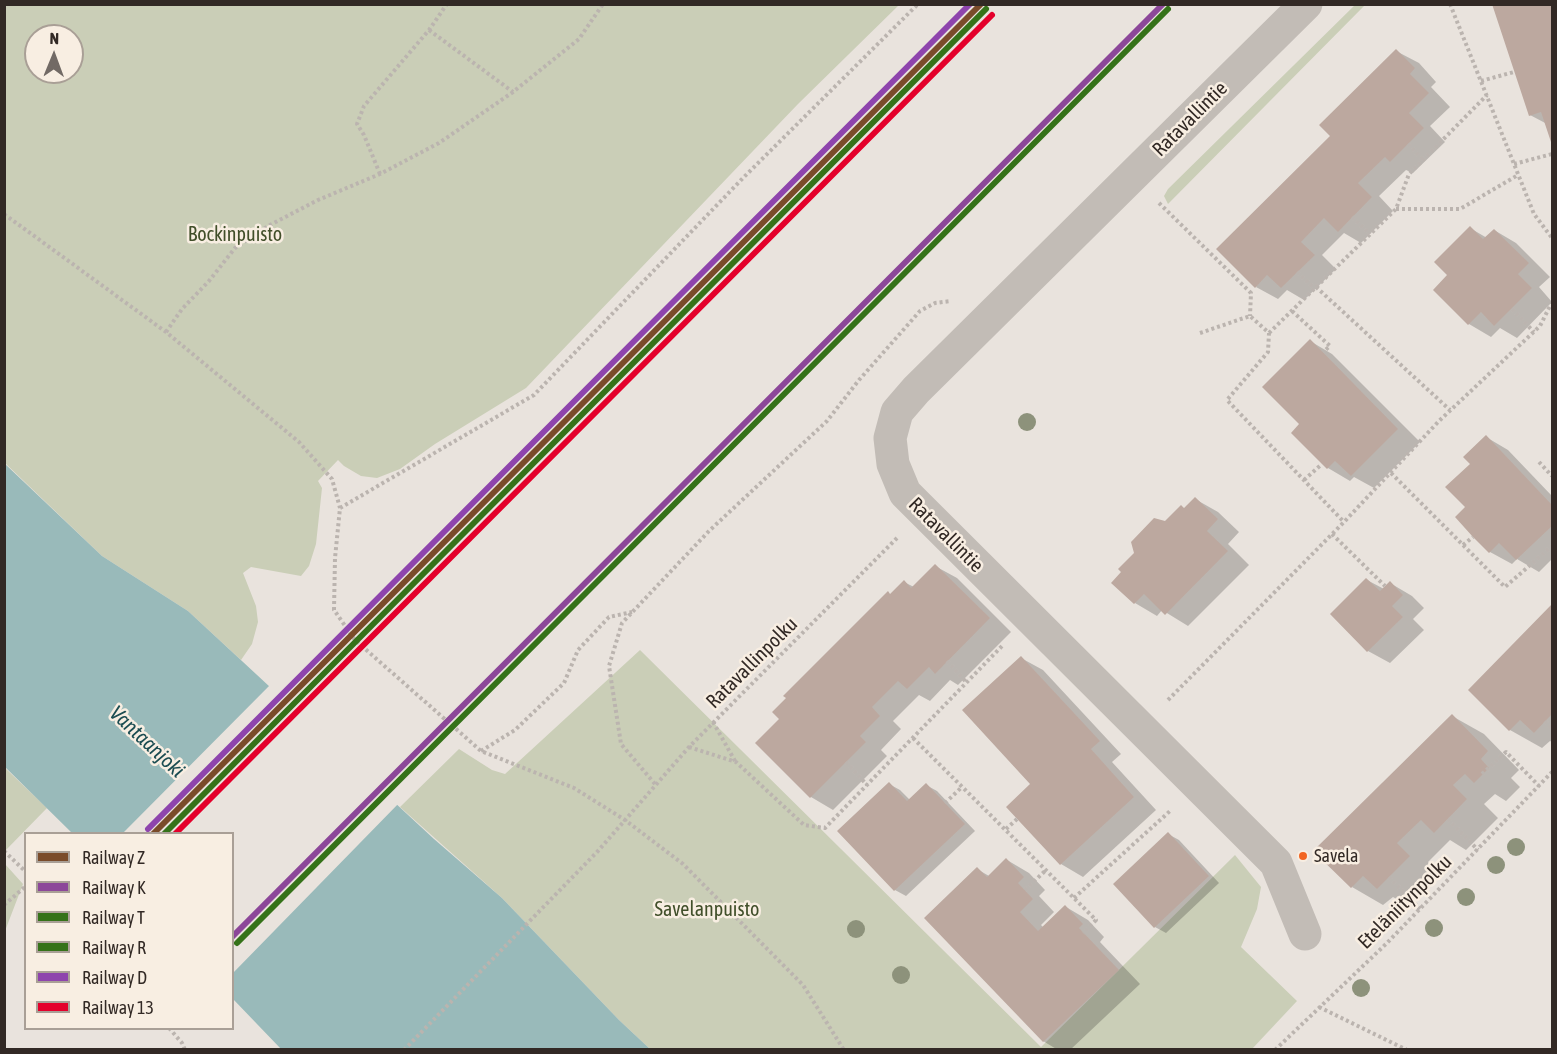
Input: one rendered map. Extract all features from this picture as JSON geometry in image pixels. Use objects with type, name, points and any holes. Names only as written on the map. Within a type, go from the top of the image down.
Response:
[{"type":"street","name":"Ratavallintie","points":[[1305,934],[1276,863],[905,493],[893,464],[890,438],[897,412],[916,390],[1306,4]]},
{"type":"path","points":[[380,174],[357,124],[364,106],[429,30],[447,4]]},
{"type":"path","points":[[166,332],[182,309],[209,281],[235,248],[268,226],[318,200],[380,174],[439,143],[513,92],[579,39],[603,4]]},
{"type":"path","points":[[340,508],[534,395],[743,178],[918,4]]},
{"type":"path","points":[[1452,5],[1534,214],[1552,238]]},
{"type":"path","points":[[429,30],[513,92]]},
{"type":"path","points":[[1481,81],[1514,72]]},
{"type":"path","points":[[1344,522],[1227,400],[1268,352],[1269,333],[1396,209],[1409,174],[1487,95]]},
{"type":"path","points":[[1408,144],[1423,160]]},
{"type":"path","points":[[1514,164],[1552,154]]},
{"type":"path","points":[[1396,209],[1460,210],[1518,175]]},
{"type":"path","points":[[1150,195],[1251,293],[1250,316]]},
{"type":"path","points":[[4,214],[166,332],[299,442],[332,479],[340,508],[335,558],[334,610],[355,640],[481,751],[574,788],[625,820],[683,864],[803,986],[844,1050]]},
{"type":"path","points":[[1353,217],[1370,234]]},
{"type":"path","points":[[1297,272],[1450,410]]},
{"type":"path","points":[[655,784],[621,744],[609,666],[622,623],[709,531],[827,421],[859,380],[920,311],[935,303],[950,300],[991,316]]},
{"type":"path","points":[[1168,700],[1344,522],[1450,410],[1540,326],[1552,302]]},
{"type":"path","points":[[1512,309],[1534,332]]},
{"type":"path","points":[[1292,311],[1330,346],[1323,352]]},
{"type":"path","points":[[1250,316],[1269,333]]},
{"type":"path","points":[[1200,333],[1250,316]]},
{"type":"path","points":[[1539,462],[1552,476]]},
{"type":"path","points":[[1304,480],[1322,464]]},
{"type":"path","points":[[1390,473],[1505,587],[1552,546]]},
{"type":"path","name":"Ratavallinpolku","points":[[404,1050],[598,851],[655,784],[713,722],[904,531]]},
{"type":"path","points":[[1332,534],[1385,586]]},
{"type":"path","points":[[1463,545],[1473,537]]},
{"type":"path","points":[[481,751],[515,730],[564,683],[578,650],[609,616],[633,612]]},
{"type":"path","points":[[713,722],[736,762],[804,825],[825,828],[1029,618]]},
{"type":"path","points":[[947,661],[967,683]]},
{"type":"path","points":[[1545,721],[1552,729]]},
{"type":"path","points":[[913,738],[1096,920],[1083,933]]},
{"type":"path","points":[[689,747],[736,762]]},
{"type":"path","points":[[1482,774],[1506,752],[1539,786]]},
{"type":"path","points":[[846,762],[867,785]]},
{"type":"path","name":"Eteläniitynpolku","points":[[1275,1050],[1387,943],[1552,772]]},
{"type":"path","points":[[945,803],[962,787]]},
{"type":"path","points":[[1074,898],[1168,812]]},
{"type":"path","points":[[1005,829],[1017,819]]},
{"type":"path","points":[[1448,819],[1478,850]]},
{"type":"path","points":[[4,851],[24,870]]},
{"type":"path","points":[[1025,890],[1046,870]]},
{"type":"path","points":[[1389,877],[1420,909]]},
{"type":"path","points":[[4,904],[24,888]]},
{"type":"path","points":[[1318,1007],[1407,1050]]},
{"type":"path","points":[[170,1030],[182,1043],[185,1050]]},
{"type":"green space","points":[[1356,4],[1365,5],[1168,204],[1164,196],[1168,189]]},
{"type":"green space","name":"Bockinpuisto","points":[[4,5],[899,5],[798,104],[526,388],[435,444],[400,469],[377,478],[361,476],[338,460],[318,481],[322,488],[316,544],[309,566],[301,576],[251,567],[243,573],[256,606],[258,622],[252,644],[241,660],[188,611],[102,556],[5,463]]},
{"type":"green space","name":"Savelanpuisto","points":[[640,650],[1041,1047],[1235,855],[1261,887],[1257,909],[1241,947],[1297,1001],[1252,1049],[650,1049],[619,1020],[502,898],[400,807],[459,749],[492,770],[505,774]]},
{"type":"green space","points":[[4,767],[47,808],[5,851],[4,851]]},
{"type":"green space","points":[[5,864],[23,884],[5,931]]},
{"type":"water","name":"Vantaanjoki","points":[[4,463],[102,556],[188,611],[434,839],[502,898],[619,1020],[650,1049],[281,1049],[234,1000],[234,832],[71,832],[5,767]]},
{"type":"pier","points":[[271,684],[400,802],[234,972],[234,832],[124,832]]},
{"type":"building","points":[[1492,4],[1552,4],[1552,145],[1541,112],[1529,116]]},
{"type":"building","points":[[1396,49],[1415,68],[1410,74],[1429,93],[1409,113],[1424,128],[1390,162],[1385,157],[1358,183],[1372,197],[1338,232],[1324,218],[1301,242],[1315,255],[1281,288],[1267,275],[1255,288],[1216,249],[1330,136],[1319,125]]},
{"type":"building","points":[[1470,226],[1483,239],[1494,229],[1529,263],[1518,274],[1532,288],[1494,326],[1481,312],[1468,325],[1433,290],[1447,275],[1434,262]]},
{"type":"building","points":[[1310,339],[1398,429],[1351,476],[1335,461],[1327,469],[1291,433],[1299,424],[1262,387]]},
{"type":"building","points":[[1486,435],[1552,505],[1552,526],[1516,560],[1499,543],[1489,553],[1473,537],[1455,517],[1465,507],[1445,487],[1470,464],[1463,457]]},
{"type":"building","points":[[1195,497],[1218,519],[1207,531],[1228,551],[1165,615],[1144,594],[1134,604],[1111,583],[1121,572],[1118,569],[1134,553],[1131,542],[1154,518],[1165,521],[1181,505],[1184,508]]},
{"type":"building","points":[[935,564],[990,618],[935,674],[929,667],[907,689],[898,681],[872,707],[880,716],[860,736],[866,742],[810,798],[755,743],[779,719],[772,712],[786,698],[783,696],[888,591],[890,594],[904,580],[911,588]]},
{"type":"building","points":[[1366,578],[1380,591],[1390,581],[1403,595],[1392,606],[1403,617],[1367,652],[1330,614]]},
{"type":"building","points":[[1552,604],[1552,714],[1534,733],[1520,720],[1509,731],[1468,690]]},
{"type":"building","points":[[1021,656],[1100,741],[1091,749],[1134,797],[1060,865],[1006,807],[1030,784],[962,710]]},
{"type":"building","points":[[1452,714],[1488,751],[1481,759],[1489,768],[1474,783],[1465,774],[1453,785],[1467,799],[1434,833],[1421,820],[1397,843],[1410,856],[1377,889],[1363,876],[1351,888],[1313,851]]},
{"type":"building","points":[[889,782],[907,801],[926,783],[965,824],[894,891],[837,831]]},
{"type":"building","points":[[1168,832],[1209,876],[1154,928],[1113,884]]},
{"type":"building","points":[[1006,858],[1024,877],[1018,883],[1033,899],[1020,912],[1038,931],[1065,905],[1083,924],[1079,928],[1119,970],[1043,1042],[924,918],[977,867],[987,877]]},
{"type":"rail line","name":"D","points":[[148,829],[970,4]]},
{"type":"rail line","name":"Z","points":[[155,832],[981,4]]},
{"type":"rail line","name":"K","points":[[234,935],[1163,4]]},
{"type":"rail line","name":"R","points":[[166,832],[986,9]]},
{"type":"rail line","name":"T","points":[[237,943],[1168,9]]},
{"type":"rail line","name":"13","points":[[177,832],[992,15]]},
{"type":"place","name":"Savela","points":[[1303,856]]}]
